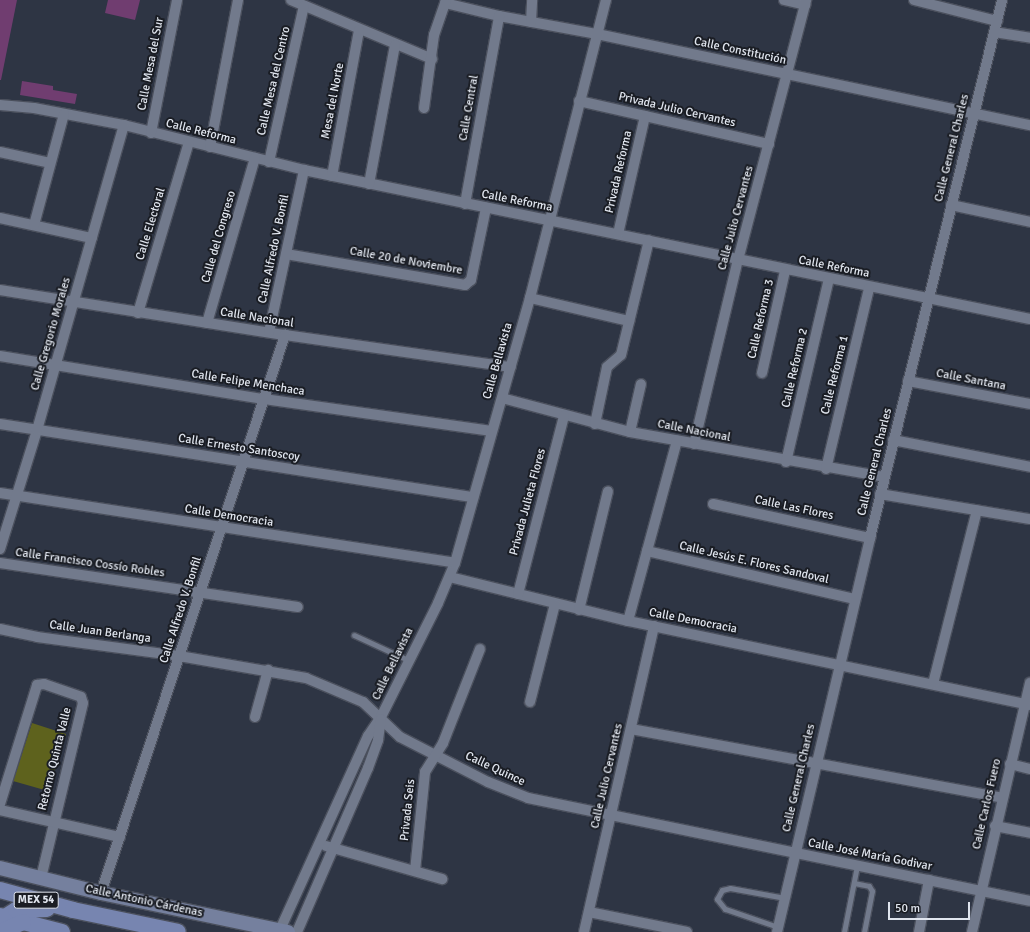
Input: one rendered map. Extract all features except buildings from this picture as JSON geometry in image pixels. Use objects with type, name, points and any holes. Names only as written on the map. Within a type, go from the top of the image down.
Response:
[{"type":"main road","name":"MEX 54","points":[[0,890],[72,910],[178,932]]},
{"type":"main road","points":[[1,919],[23,909],[72,910]]},
{"type":"main road","name":"MEX 54","points":[[1,919],[24,922],[62,932]]},
{"type":"street","name":"Calle Mesa del Sur","points":[[151,133],[177,0]]},
{"type":"street","points":[[210,147],[238,0]]},
{"type":"street","points":[[291,0],[359,30],[432,59]]},
{"type":"street","points":[[531,22],[532,0]]},
{"type":"street","name":"Calle Bellavista","points":[[282,931],[368,736],[381,716],[450,577],[455,563],[530,298],[596,34],[606,0]]},
{"type":"street","points":[[784,0],[806,2]]},
{"type":"street","points":[[914,0],[997,22]]},
{"type":"street","name":"Calle General Charles","points":[[778,930],[884,477],[1002,0]]},
{"type":"street","points":[[424,108],[432,59],[434,35],[445,2]]},
{"type":"street","name":"Calle Constitución","points":[[445,2],[499,16],[596,34],[1030,125]]},
{"type":"street","name":"Calle Julio Cervantes","points":[[694,444],[738,260],[789,74],[806,2]]},
{"type":"street","name":"Calle Mesa del Centro","points":[[269,162],[304,6]]},
{"type":"street","name":"Calle Central","points":[[465,204],[499,16]]},
{"type":"street","name":"Mesa del Norte","points":[[332,176],[359,30]]},
{"type":"street","points":[[994,32],[1030,38]]},
{"type":"street","points":[[369,184],[395,45]]},
{"type":"street","name":"Privada Julio Cervantes","points":[[579,101],[769,144]]},
{"type":"street","name":"Calle Reforma","points":[[0,105],[64,114],[124,125],[269,162],[369,184],[649,240],[869,288],[1030,319]]},
{"type":"street","points":[[34,226],[64,114]]},
{"type":"street","name":"Privada Reforma","points":[[618,234],[646,116]]},
{"type":"street","name":"Calle Gregorio Morales","points":[[0,549],[37,430],[124,125]]},
{"type":"street","name":"Calle Electoral","points":[[138,313],[189,142]]},
{"type":"street","points":[[0,152],[50,163]]},
{"type":"street","name":"Calle del Congreso","points":[[207,323],[256,158]]},
{"type":"street","name":"Calle Alfredo V. Bonfil","points":[[269,332],[304,170]]},
{"type":"street","points":[[951,205],[1030,222]]},
{"type":"street","name":"Calle 20 de Noviembre","points":[[286,254],[466,285],[471,280],[486,208]]},
{"type":"street","points":[[0,218],[92,238]]},
{"type":"street","points":[[595,424],[607,367],[621,355],[649,240]]},
{"type":"street","name":"Calle Reforma 3","points":[[762,373],[785,270]]},
{"type":"street","name":"Calle Reforma 2","points":[[786,462],[829,279]]},
{"type":"street","name":"Calle Reforma 1","points":[[826,469],[869,288]]},
{"type":"street","name":"Calle Nacional","points":[[0,290],[285,335],[511,366]]},
{"type":"street","points":[[530,298],[629,322]]},
{"type":"street","name":"Calle Alfredo V. Bonfil","points":[[101,892],[285,335]]},
{"type":"street","name":"Calle Felipe Menchaca","points":[[0,356],[264,399],[492,432]]},
{"type":"street","name":"Calle Santana","points":[[908,381],[1030,404]]},
{"type":"street","points":[[630,432],[641,384]]},
{"type":"street","name":"Calle Nacional","points":[[502,398],[564,416],[630,432],[786,462],[884,477]]},
{"type":"street","name":"Privada Julieta Flores","points":[[518,594],[564,416]]},
{"type":"street","name":"Calle Ernesto Santoscoy","points":[[0,424],[473,497]]},
{"type":"street","points":[[894,440],[1030,467]]},
{"type":"street","points":[[628,621],[677,441]]},
{"type":"street","points":[[579,610],[608,491]]},
{"type":"street","name":"Calle Democracia","points":[[0,493],[455,563]]},
{"type":"street","points":[[880,494],[1030,519]]},
{"type":"street","name":"Calle Las Flores","points":[[713,504],[870,538]]},
{"type":"street","points":[[933,684],[977,510]]},
{"type":"street","name":"Calle Jesús E. Flores Sandoval","points":[[647,551],[855,599]]},
{"type":"street","name":"Calle Francisco Cossío Robles","points":[[0,563],[298,607]]},
{"type":"street","name":"Calle Democracia","points":[[450,577],[628,621],[1027,704]]},
{"type":"street","points":[[530,702],[555,604]]},
{"type":"street","name":"Calle Julio Cervantes","points":[[584,932],[654,626]]},
{"type":"street","name":"Calle Juan Berlanga","points":[[0,629],[38,637],[179,656],[268,670],[327,685],[362,702],[381,716]]},
{"type":"street","name":"Privada Seis","points":[[415,871],[425,772],[443,743],[480,649]]},
{"type":"street","points":[[255,717],[268,670]]},
{"type":"street","name":"Calle Carlos Fuero","points":[[972,932],[995,826],[1010,764],[1027,704],[1030,683]]},
{"type":"street","name":"Retorno Quinta Valle","points":[[0,804],[35,688],[44,684],[81,697],[83,703],[53,822],[41,878]]},
{"type":"street","name":"Calle Bellavista","points":[[297,932],[332,848],[368,768],[378,740],[381,716]]},
{"type":"street","name":"Calle Quince","points":[[381,716],[400,737],[488,782],[528,798],[611,815]]},
{"type":"street","points":[[631,729],[1002,798]]},
{"type":"street","points":[[1010,764],[1030,769]]},
{"type":"street","points":[[0,810],[120,837]]},
{"type":"street","name":"Calle José María Godivar","points":[[611,815],[1030,901]]},
{"type":"street","points":[[995,826],[1030,833]]},
{"type":"street","points":[[320,844],[442,879]]},
{"type":"street","name":"Calle Antonio Cárdenas","points":[[0,868],[101,892],[282,931]]},
{"type":"street","points":[[919,932],[929,880]]},
{"type":"street","points":[[589,912],[687,932]]},
{"type":"lane","points":[[354,635],[408,660]]},
{"type":"lane","points":[[844,932],[857,866]]},
{"type":"lane","points":[[854,883],[869,886],[872,891],[864,932]]},
{"type":"lane","points":[[778,930],[725,909],[717,899],[722,890],[730,888],[785,898]]},
{"type":"green space","points":[[32,723],[66,734],[48,791],[13,781]]}]
